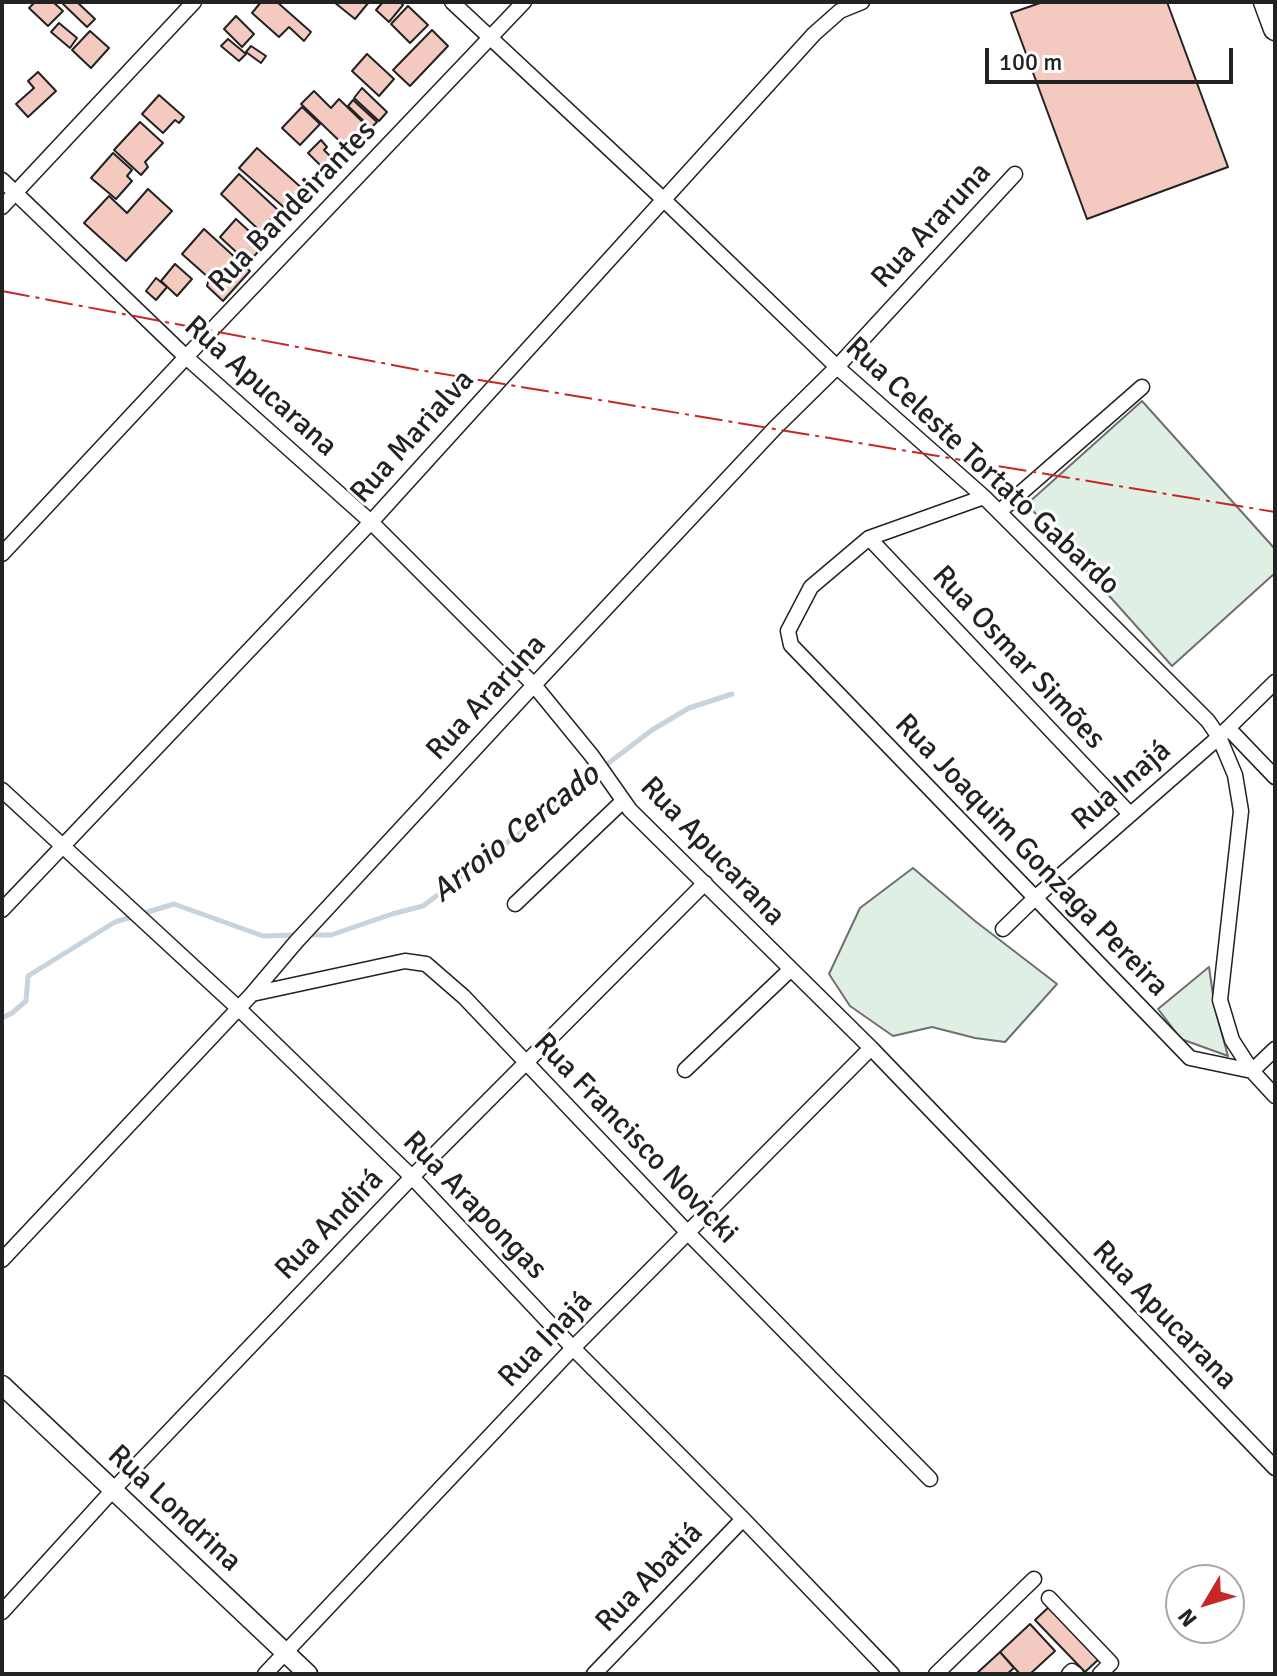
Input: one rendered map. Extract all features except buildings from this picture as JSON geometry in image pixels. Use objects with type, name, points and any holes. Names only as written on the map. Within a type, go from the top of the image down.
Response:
[{"type":"main road","points":[[1265,2],[1275,29]]},
{"type":"street","points":[[2,207],[194,2]]},
{"type":"street","name":"Rua Celeste Tortato Gabardo","points":[[452,2],[837,367],[984,497],[1208,721],[1224,732],[1241,811],[1220,1000],[1232,1040],[1252,1071],[1275,1096]]},
{"type":"street","name":"Rua Bandeirantes","points":[[2,554],[524,2]]},
{"type":"street","name":"Rua Marialva","points":[[2,910],[371,522],[814,34],[840,11],[862,2]]},
{"type":"street","name":"Rua Araruna","points":[[2,1260],[252,994],[296,942],[534,685],[775,428],[837,367],[1015,174]]},
{"type":"street","name":"Rua Apucarana","points":[[2,180],[186,357],[371,522],[534,685],[592,756],[623,801],[871,1048],[1275,1468]]},
{"type":"street","points":[[999,512],[1142,387]]},
{"type":"street","points":[[869,538],[984,497]]},
{"type":"street","name":"Rua Joaquim Gonzaga Pereira","points":[[869,538],[811,587],[788,631],[791,645],[1190,1058],[1252,1071]]},
{"type":"street","name":"Rua Osmar Simões","points":[[869,538],[1130,814]]},
{"type":"street","name":"Rua Inajá","points":[[1003,929],[1224,732],[1275,682]]},
{"type":"street","points":[[1224,732],[1275,777]]},
{"type":"street","name":"Rua Arapongas","points":[[2,790],[237,1007],[412,1177],[573,1348],[892,1674]]},
{"type":"street","points":[[515,904],[623,801]]},
{"type":"street","name":"Rua Andirá","points":[[2,1612],[113,1490],[412,1177],[705,883]]},
{"type":"street","name":"Rua Francisco Novicki","points":[[252,994],[405,961],[426,964],[464,997],[689,1234],[930,1479]]},
{"type":"street","points":[[685,1070],[791,969]]},
{"type":"street","name":"Rua Inajá","points":[[265,1674],[573,1348],[871,1048]]},
{"type":"street","points":[[1252,1071],[1275,1049]]},
{"type":"street","name":"Rua Londrina","points":[[2,1385],[308,1674]]},
{"type":"street","name":"Rua Abatiá","points":[[594,1674],[743,1519]]},
{"type":"street","points":[[936,1674],[1034,1579]]},
{"type":"street","points":[[1049,1598],[1111,1663],[1100,1674]]},
{"type":"street","points":[[1069,1674],[1072,1671],[1076,1674]]},
{"type":"green space","points":[[1142,401],[1275,549],[1275,573],[1172,666],[1027,504]]},
{"type":"green space","points":[[913,868],[1057,984],[1005,1042],[932,1027],[893,1036],[850,1006],[829,974],[860,908]]},
{"type":"green space","points":[[1209,967],[1215,1009],[1228,1056],[1181,1039],[1158,1009]]},
{"type":"waterway","name":"Arroio Cercado","points":[[306,935],[331,935],[423,906],[652,730],[689,708],[732,694]]},
{"type":"waterway","name":"Arroio Cercado","points":[[2,1018],[26,1001],[28,976],[115,922],[174,904],[263,936],[296,935]]},
{"type":"power","points":[[2,291],[419,370],[1275,512]]}]
